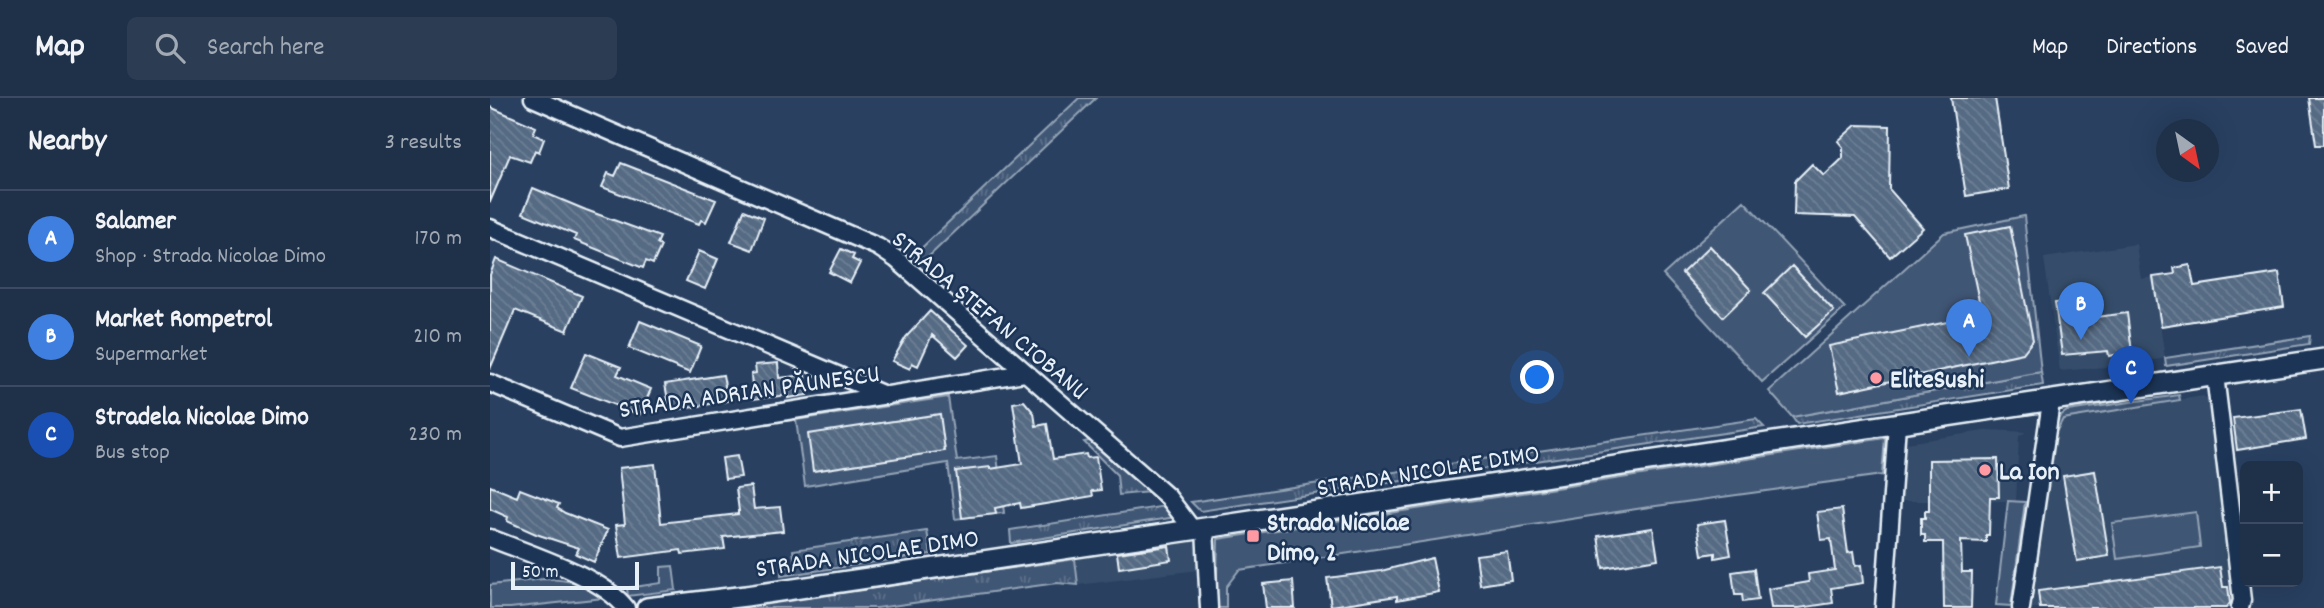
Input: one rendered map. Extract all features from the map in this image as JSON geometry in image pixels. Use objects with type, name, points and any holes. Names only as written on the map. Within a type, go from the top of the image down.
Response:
[{"type":"street","name":"STRADA ȘTEFAN CIOBANU","points":[[533,98],[878,247],[897,259],[1168,497],[1199,529]]},
{"type":"street","points":[[490,228],[887,396]]},
{"type":"street","name":"STRADA NICOLAE DIMO","points":[[647,608],[1199,529],[2324,359]]},
{"type":"street","name":"STRADA ADRIAN PĂUNESCU","points":[[490,383],[620,438],[1025,373]]},
{"type":"street","points":[[2216,375],[2242,600],[2240,608]]},
{"type":"street","points":[[2021,608],[2050,402]]},
{"type":"street","points":[[1884,608],[1897,424]]},
{"type":"street","points":[[1199,529],[1209,608]]},
{"type":"street","points":[[490,538],[597,582],[619,599],[625,608]]},
{"type":"shaded area","points":[[2136,244],[2141,279],[2153,277],[2165,358],[2128,365],[2060,371],[2044,258]]},
{"type":"shaded area","points":[[2203,396],[2209,401],[2232,605],[2229,608],[2030,608],[2056,432],[2063,419]]},
{"type":"shaded area","points":[[1990,430],[2026,432],[2019,436],[2016,501],[1899,501],[1900,444]]},
{"type":"shaded area","points":[[1194,539],[1198,570],[1078,585],[1074,554]]},
{"type":"green space","points":[[1079,98],[1096,98],[923,262],[912,257]]},
{"type":"green space","points":[[1744,201],[1845,308],[1762,382],[1663,275]]},
{"type":"green space","points":[[2024,216],[2041,372],[1792,417],[1769,391],[1944,233]]},
{"type":"green space","points":[[2310,336],[2309,344],[2166,366],[2165,358]]},
{"type":"green space","points":[[2041,372],[2043,385],[1797,424],[1792,417]]},
{"type":"green space","points":[[2179,395],[2180,400],[2063,419],[2056,432],[2053,430],[2060,416],[2067,411]]},
{"type":"green space","points":[[948,397],[957,461],[997,456],[1004,513],[955,519],[948,463],[805,486],[796,420]]},
{"type":"green space","points":[[1756,419],[1764,427],[1200,511],[1191,502]]},
{"type":"green space","points":[[1885,438],[1882,475],[1656,506],[1239,570],[1226,587],[1226,608],[1216,608],[1218,539]]},
{"type":"green space","points":[[1093,440],[1150,492],[1119,495],[1117,475],[1084,442]]},
{"type":"green space","points":[[2008,501],[2025,502],[2011,606],[1996,605]]},
{"type":"green space","points":[[1166,506],[1176,517],[1011,543],[1010,530]]},
{"type":"green space","points":[[2196,512],[2200,547],[2117,559],[2112,523]]},
{"type":"green space","points":[[927,531],[931,554],[781,576],[781,568],[795,566],[793,550]]},
{"type":"green space","points":[[1075,559],[1078,585],[1057,583],[877,608],[735,608]]},
{"type":"green space","points":[[673,566],[676,590],[628,596],[627,588],[661,583],[661,567]]},
{"type":"green space","points":[[544,579],[576,583],[604,598],[490,608],[490,585]]},
{"type":"building","points":[[1951,98],[1995,98],[2009,189],[1966,196]]},
{"type":"building","points":[[2309,98],[2324,98],[2324,145],[2316,145]]},
{"type":"building","points":[[490,107],[536,127],[533,134],[544,139],[539,152],[535,150],[530,162],[510,155],[490,202]]},
{"type":"building","points":[[1856,125],[1890,126],[1889,189],[1923,228],[1890,257],[1855,217],[1794,215],[1795,181],[1812,164],[1824,176],[1843,158],[1843,147],[1838,141]]},
{"type":"building","points":[[621,163],[716,200],[706,222],[701,220],[699,224],[602,187],[608,173],[615,176]]},
{"type":"building","points":[[533,188],[660,237],[657,244],[661,246],[653,264],[646,261],[643,268],[574,240],[576,235],[523,213]]},
{"type":"building","points":[[744,210],[764,218],[752,250],[731,242]]},
{"type":"building","points":[[2010,226],[2033,340],[2023,353],[1839,392],[1829,346],[1982,315],[1965,235]]},
{"type":"building","points":[[1710,246],[1751,290],[1723,317],[1682,273]]},
{"type":"building","points":[[841,249],[854,255],[852,259],[860,263],[850,283],[829,272]]},
{"type":"building","points":[[699,251],[718,259],[705,289],[686,281]]},
{"type":"building","points":[[496,259],[582,296],[567,331],[515,310],[490,369],[490,275]]},
{"type":"building","points":[[2190,265],[2194,286],[2279,273],[2284,307],[2161,326],[2153,277],[2175,274],[2174,268]]},
{"type":"building","points":[[1792,266],[1834,311],[1805,337],[1764,293]]},
{"type":"building","points":[[2078,300],[2081,319],[2127,313],[2132,352],[2109,356],[2108,351],[2062,355],[2055,303]]},
{"type":"building","points":[[930,311],[968,345],[957,357],[932,335],[918,366],[912,363],[910,369],[892,361],[906,337]]},
{"type":"building","points":[[640,321],[701,346],[690,373],[629,348]]},
{"type":"building","points":[[586,353],[621,367],[617,375],[651,389],[640,415],[571,388]]},
{"type":"building","points":[[778,363],[779,378],[805,375],[807,395],[753,399],[751,374],[756,373],[755,365]]},
{"type":"building","points":[[723,375],[728,401],[670,411],[665,384]]},
{"type":"building","points":[[1024,401],[1034,413],[1036,426],[1047,424],[1053,459],[1086,454],[1087,458],[1096,457],[1101,490],[1092,491],[1093,496],[1021,508],[1020,503],[995,508],[996,514],[962,518],[956,471],[1022,464],[1013,403]]},
{"type":"building","points":[[2301,409],[2306,439],[2237,450],[2233,418]]},
{"type":"building","points":[[940,414],[945,451],[813,471],[808,434]]},
{"type":"building","points":[[737,456],[741,477],[725,479],[722,458]]},
{"type":"building","points":[[1998,459],[1999,497],[1990,497],[1989,535],[1986,535],[1986,542],[1961,541],[1962,572],[1972,572],[1971,608],[1944,608],[1943,542],[1925,542],[1925,535],[1921,535],[1921,518],[1925,518],[1925,511],[1929,511],[1929,460]]},
{"type":"building","points":[[655,464],[661,523],[738,514],[736,488],[751,486],[754,509],[780,507],[783,531],[723,537],[725,549],[682,554],[681,550],[621,558],[616,525],[625,524],[619,468]]},
{"type":"building","points":[[2095,471],[2109,556],[2077,561],[2063,476]]},
{"type":"building","points":[[490,486],[517,497],[520,489],[559,504],[557,508],[565,513],[608,530],[594,562],[576,554],[579,548],[536,534],[507,521],[508,517],[490,509]]},
{"type":"building","points":[[1842,509],[1848,553],[1853,552],[1855,566],[1861,565],[1863,583],[1831,588],[1833,603],[1799,608],[1771,608],[1768,589],[1809,582],[1808,574],[1835,570],[1831,539],[1821,540],[1817,512]]},
{"type":"building","points":[[1725,520],[1731,555],[1715,558],[1715,553],[1702,555],[1697,524]]},
{"type":"building","points":[[1653,528],[1658,559],[1603,568],[1598,536]]},
{"type":"building","points":[[1169,546],[1171,560],[1119,568],[1117,553]]},
{"type":"building","points":[[1507,551],[1511,580],[1480,585],[1476,555]]},
{"type":"building","points":[[1432,558],[1439,592],[1397,600],[1397,596],[1331,606],[1327,578],[1381,571]]},
{"type":"building","points":[[2220,567],[2223,587],[2228,587],[2230,603],[2226,608],[2040,608],[2038,591]]},
{"type":"building","points":[[1754,569],[1758,600],[1743,602],[1742,595],[1735,595],[1732,572]]},
{"type":"building","points":[[1293,581],[1295,608],[1266,608],[1263,584]]},
{"type":"place","name":"Market Rompetrol","points":[[2081,340]]},
{"type":"place","name":"Salamer","points":[[1969,357]]},
{"type":"place","name":"EliteSushi","points":[[1876,378]]},
{"type":"place","name":"Stradela Nicolae Dimo","points":[[2131,404]]},
{"type":"place","name":"La Ion","points":[[1985,470]]},
{"type":"place","name":"Strada Nicolae Dimo, 2","points":[[1253,536]]}]
